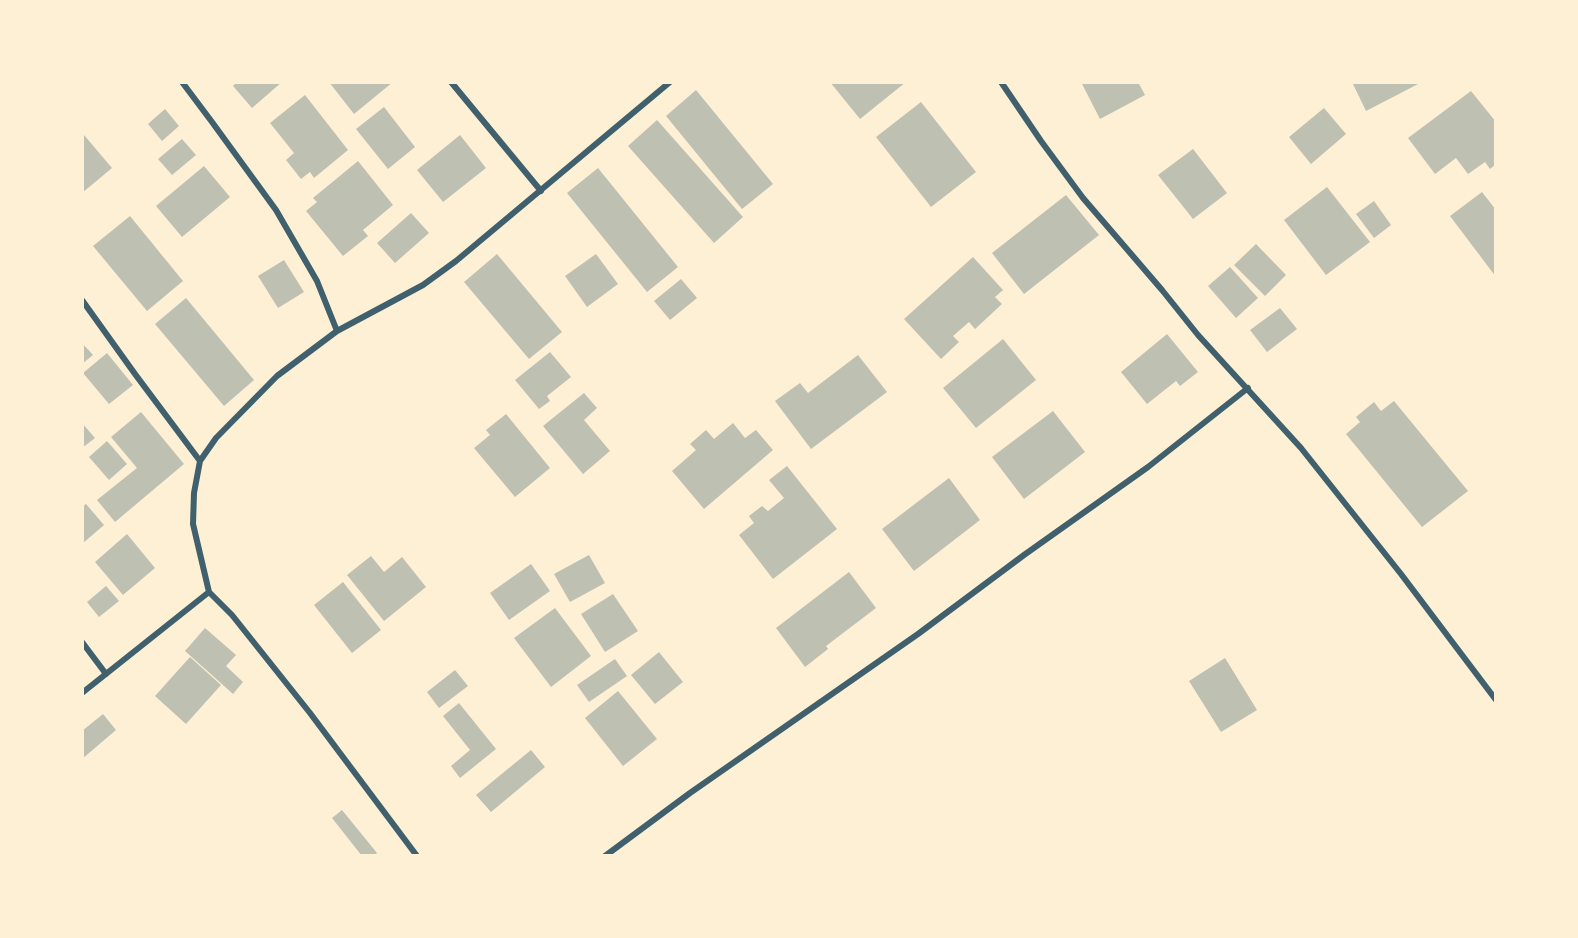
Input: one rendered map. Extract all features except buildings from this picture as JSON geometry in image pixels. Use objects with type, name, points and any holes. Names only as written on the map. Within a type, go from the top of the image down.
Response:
[{"type":"street","points":[[182,82],[276,210],[317,281],[337,331]]},
{"type":"street","points":[[451,82],[540,191]]},
{"type":"street","points":[[417,855],[303,704],[232,615],[209,592],[193,524],[194,493],[200,461],[216,438],[277,376],[337,331],[423,285],[456,261],[670,82]]},
{"type":"street","points":[[1001,82],[1083,198],[1198,335],[1301,447],[1496,700]]},
{"type":"street","points":[[82,300],[200,461]]},
{"type":"street","points":[[605,855],[918,634],[1148,467],[1248,388]]},
{"type":"street","points":[[82,693],[209,592]]},
{"type":"street","points":[[82,642],[106,674]]}]
